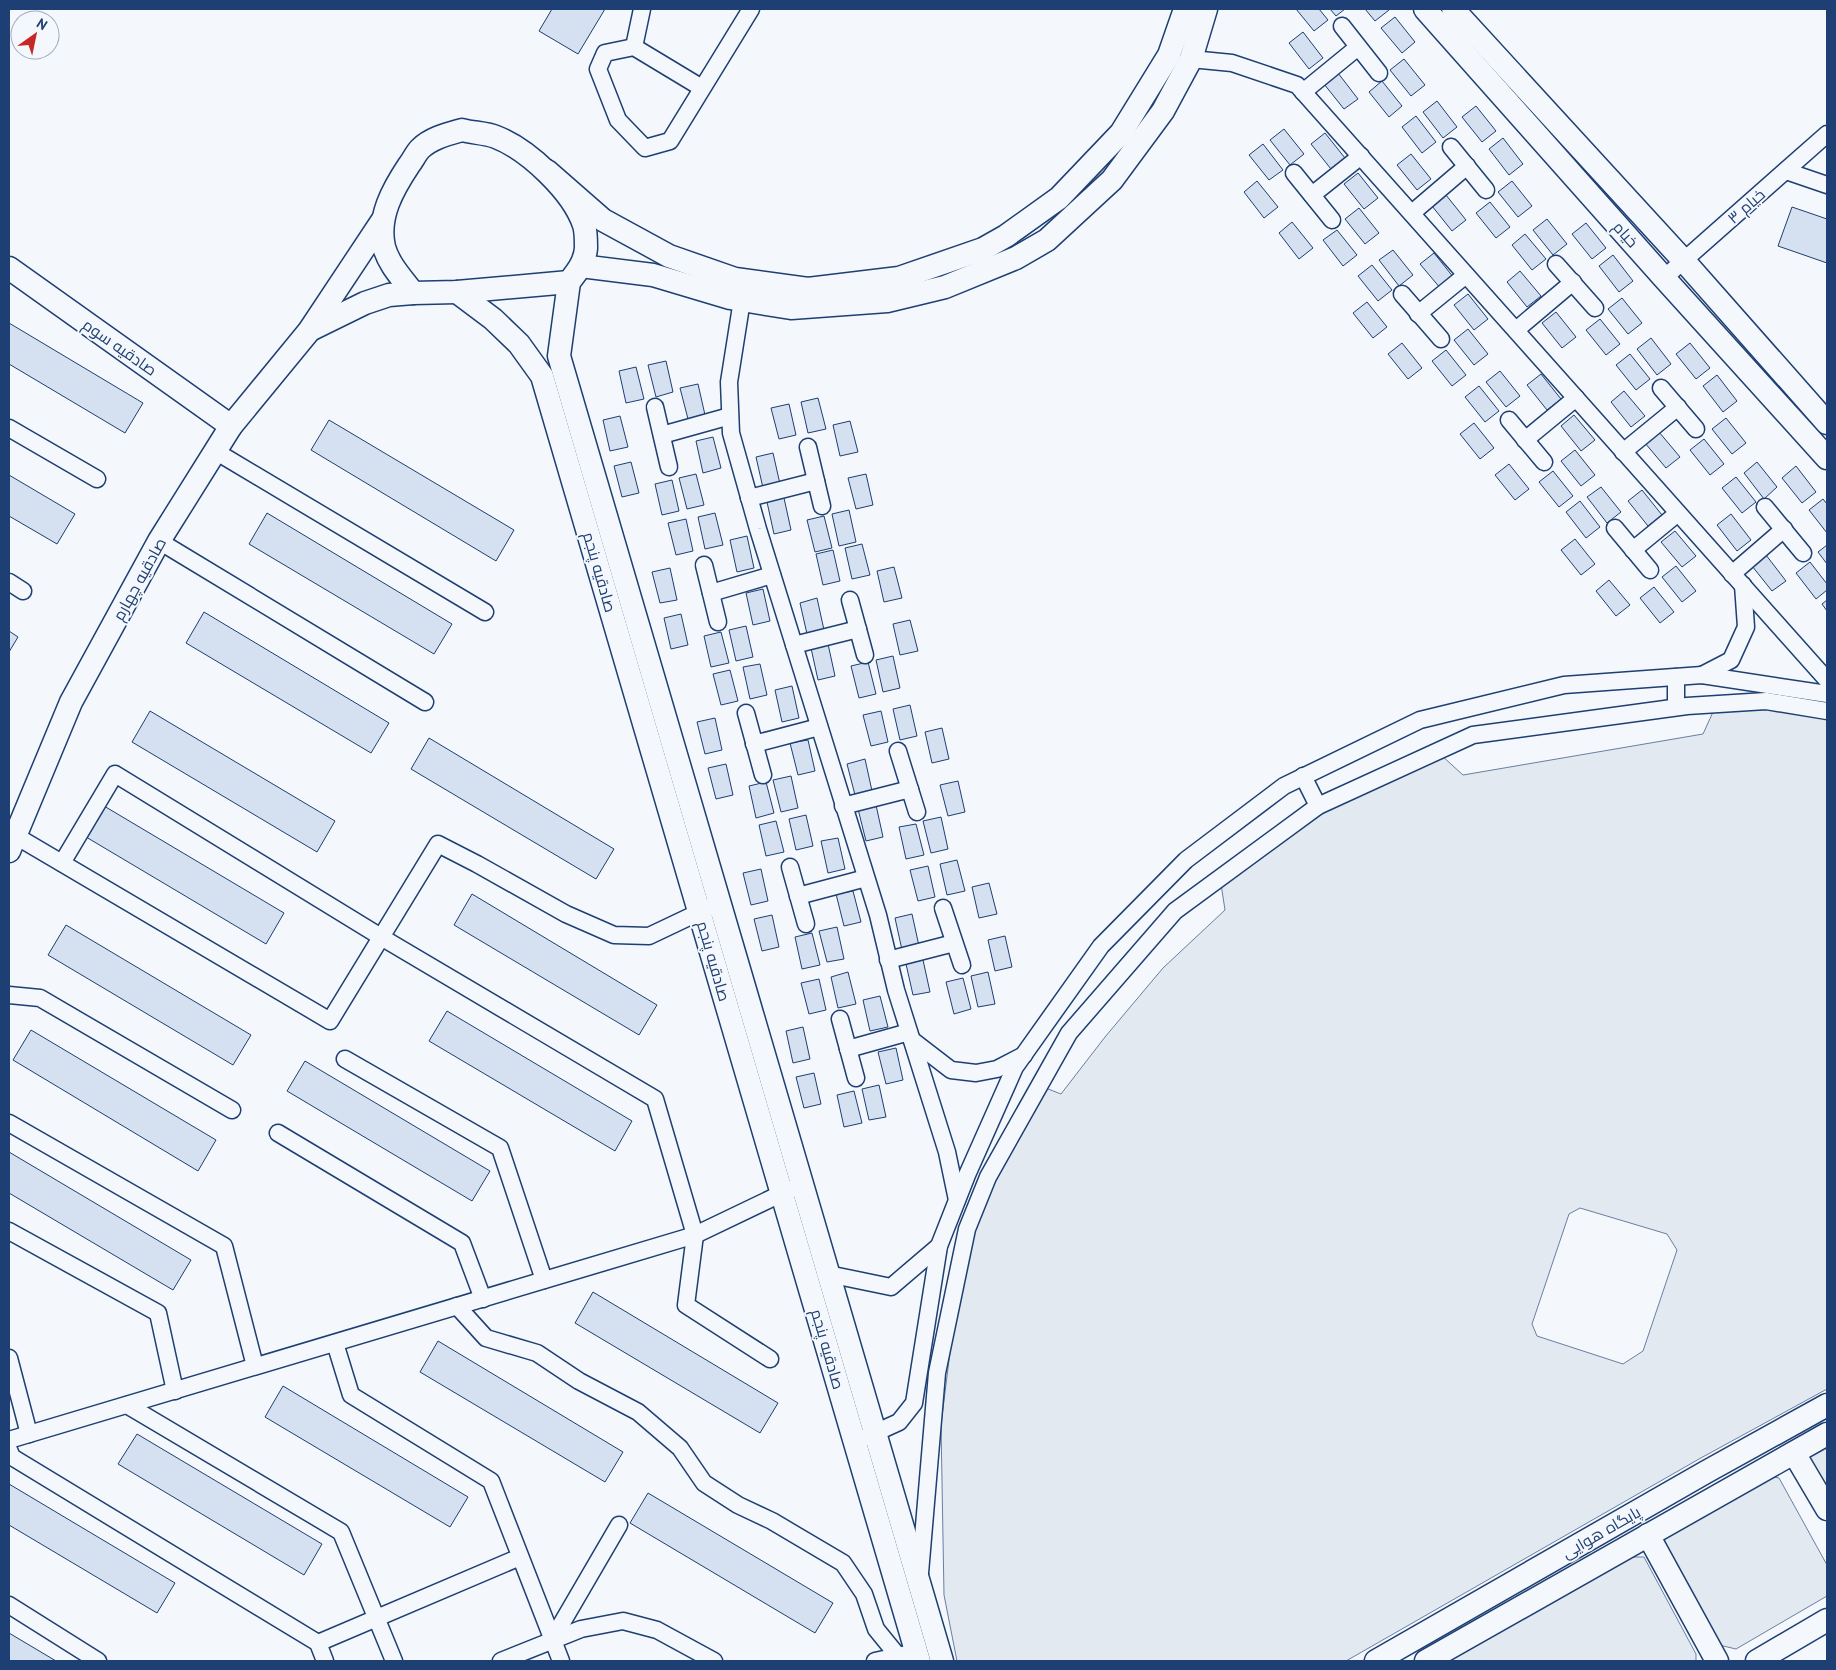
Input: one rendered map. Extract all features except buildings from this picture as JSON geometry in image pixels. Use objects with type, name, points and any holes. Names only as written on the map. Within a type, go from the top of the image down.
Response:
[{"type":"street","points":[[634,47],[642,9]]},
{"type":"street","points":[[702,88],[634,47],[605,53],[598,69],[618,120],[645,148],[670,141],[751,9]]},
{"type":"street","points":[[309,331],[365,303],[389,295],[457,292],[575,274],[653,275],[666,267],[808,289],[899,278],[983,249],[1006,236],[1059,198],[1121,133],[1169,55],[1185,9]]},
{"type":"street","points":[[413,293],[391,265],[384,246],[382,221],[389,199],[420,148],[439,137],[462,130],[496,137],[520,151],[547,171],[603,220],[666,267],[730,298],[791,308],[886,301],[945,287],[1016,258],[1047,240],[1112,180],[1163,112],[1191,59],[1206,9]]},
{"type":"street","name":"خیام","points":[[1425,9],[1827,458]]},
{"type":"street","name":"خیام","points":[[1452,9],[1684,261],[1827,423]]},
{"type":"street","points":[[1342,26],[1380,73]]},
{"type":"street","points":[[1303,92],[1358,47]]},
{"type":"street","points":[[1191,59],[1232,63],[1297,85],[1827,680]]},
{"type":"street","name":"خیام ۳","points":[[1664,278],[1827,134]]},
{"type":"street","points":[[1451,147],[1486,190]]},
{"type":"street","points":[[1312,195],[1361,156]]},
{"type":"street","points":[[1412,213],[1467,166]]},
{"type":"street","points":[[1786,170],[1827,185]]},
{"type":"street","name":"صادقیه پنجم","points":[[547,171],[570,197],[585,227],[586,250],[575,274],[559,356],[552,372]]},
{"type":"street","points":[[1294,172],[1332,220]]},
{"type":"street","name":"صادقیه چهارم","points":[[11,839],[71,702],[159,541],[231,426],[309,331],[382,221]]},
{"type":"street","points":[[1006,236],[1016,258]]},
{"type":"street","points":[[1556,264],[1595,308]]},
{"type":"street","name":"صادقیه سوم","points":[[9,268],[231,426]]},
{"type":"street","points":[[1418,314],[1466,275]]},
{"type":"street","points":[[1516,330],[1572,282]]},
{"type":"street","name":"صادقیه پنجم","points":[[457,292],[493,319],[518,344],[552,372],[865,1437],[923,1656]]},
{"type":"street","points":[[1402,294],[1441,339]]},
{"type":"street","points":[[742,300],[728,382],[730,433],[772,575],[878,915],[896,990],[947,1152],[957,1200]]},
{"type":"street","points":[[1661,388],[1696,429]]},
{"type":"street","points":[[1525,440],[1576,398]]},
{"type":"street","points":[[655,407],[669,467]]},
{"type":"street","points":[[1624,452],[1678,407]]},
{"type":"street","points":[[662,435],[730,416]]},
{"type":"street","points":[[1508,420],[1544,462]]},
{"type":"street","points":[[9,428],[98,479]]},
{"type":"street","points":[[808,447],[822,506]]},
{"type":"street","points":[[215,451],[485,612]]},
{"type":"street","points":[[749,498],[816,481]]},
{"type":"street","points":[[1765,507],[1803,553]]},
{"type":"street","points":[[1633,550],[1678,513]]},
{"type":"street","points":[[1615,528],[1650,570]]},
{"type":"street","points":[[1738,579],[1784,530]]},
{"type":"street","points":[[159,541],[425,702]]},
{"type":"street","points":[[704,565],[718,622]]},
{"type":"street","points":[[710,593],[772,575]]},
{"type":"street","points":[[1702,674],[1731,660],[1746,627],[1738,579]]},
{"type":"street","points":[[9,582],[23,591]]},
{"type":"street","points":[[850,600],[865,655]]},
{"type":"street","points":[[794,645],[858,629]]},
{"type":"street","points":[[865,1437],[899,1422],[914,1403],[939,1246],[1015,1067],[1101,946],[1186,860],[1284,786],[1420,720],[1564,685],[1702,674],[1827,694]]},
{"type":"street","points":[[1676,676],[1676,707]]},
{"type":"street","points":[[919,1585],[937,1373],[967,1229],[988,1177],[1069,1033],[1175,911],[1318,806],[1473,735],[1676,707],[1766,701],[1827,711]]},
{"type":"street","points":[[746,713],[763,775]]},
{"type":"street","points":[[754,744],[819,726]]},
{"type":"street","points":[[898,751],[917,812]]},
{"type":"street","points":[[62,863],[115,774],[382,937],[655,1099],[695,1235],[686,1305],[770,1360]]},
{"type":"street","points":[[1303,776],[1318,806]]},
{"type":"street","points":[[843,806],[910,789]]},
{"type":"street","points":[[11,839],[62,863],[330,1021],[438,844],[566,914],[614,936],[650,936],[710,908]]},
{"type":"street","points":[[790,867],[806,924]]},
{"type":"street","points":[[798,896],[866,878]]},
{"type":"street","points":[[943,908],[962,965]]},
{"type":"street","points":[[888,960],[954,943]]},
{"type":"street","points":[[9,995],[40,998],[232,1110]]},
{"type":"street","points":[[840,1019],[856,1078]]},
{"type":"street","points":[[911,1036],[951,1070],[976,1073],[997,1069],[1024,1055]]},
{"type":"street","points":[[848,1049],[911,1036]]},
{"type":"street","points":[[345,1059],[500,1148],[544,1280]]},
{"type":"street","points":[[9,1123],[224,1246],[255,1366]]},
{"type":"street","points":[[278,1133],[462,1243],[483,1298]]},
{"type":"street","points":[[9,1440],[695,1235],[792,1188]]},
{"type":"street","name":"صادقیه پنجم","points":[[792,1188],[828,1274],[865,1437],[919,1585],[923,1656]]},
{"type":"street","points":[[9,1231],[158,1313],[175,1391]]},
{"type":"street","points":[[828,1274],[891,1288],[939,1246]]},
{"type":"street","points":[[457,1306],[486,1338],[537,1353],[579,1380],[638,1412],[680,1448],[704,1483],[738,1505],[772,1521],[844,1562],[864,1594],[876,1628],[923,1656]]},
{"type":"street","points":[[335,1343],[350,1395],[491,1482],[561,1661]]},
{"type":"street","points":[[9,1358],[30,1434]]},
{"type":"street","points":[[127,1405],[341,1532],[394,1661]]},
{"type":"street","name":"پایگاه هوایی","points":[[1383,1659],[1706,1472],[1827,1405]]},
{"type":"street","name":"پایگاه هوایی","points":[[1426,1661],[1827,1434]]},
{"type":"street","points":[[9,1450],[12,1457],[318,1643],[326,1661]]},
{"type":"street","points":[[1794,1453],[1827,1509]]},
{"type":"street","points":[[552,1640],[619,1525]]},
{"type":"street","points":[[1648,1535],[1716,1661]]},
{"type":"street","points":[[318,1643],[520,1556]]},
{"type":"street","points":[[9,1605],[98,1661]]},
{"type":"street","points":[[1757,1661],[1827,1620]]},
{"type":"street","points":[[501,1661],[581,1629],[623,1621],[657,1630],[714,1661]]},
{"type":"street","points":[[875,1661],[923,1656]]},
{"type":"shaded area","points":[[1774,709],[1827,719],[1827,1389],[1699,1459],[1346,1661],[957,1661],[944,1595],[941,1425],[950,1352],[971,1230],[993,1180],[1043,1087],[1061,1094],[1105,1037],[1163,968],[1225,910],[1221,884],[1265,847],[1331,808],[1441,755],[1463,775],[1703,734],[1713,712]],"holes":[[[1580,1208],[1667,1234],[1677,1250],[1643,1351],[1623,1364],[1537,1336],[1532,1324],[1569,1214]]]},
{"type":"shaded area","points":[[1827,1444],[1827,1517],[1805,1457]]},
{"type":"shaded area","points":[[1768,1476],[1779,1478],[1827,1565],[1827,1596],[1736,1649],[1719,1645],[1666,1548],[1664,1537]]},
{"type":"shaded area","points":[[1627,1557],[1644,1557],[1696,1654],[1696,1661],[1444,1661]]}]
